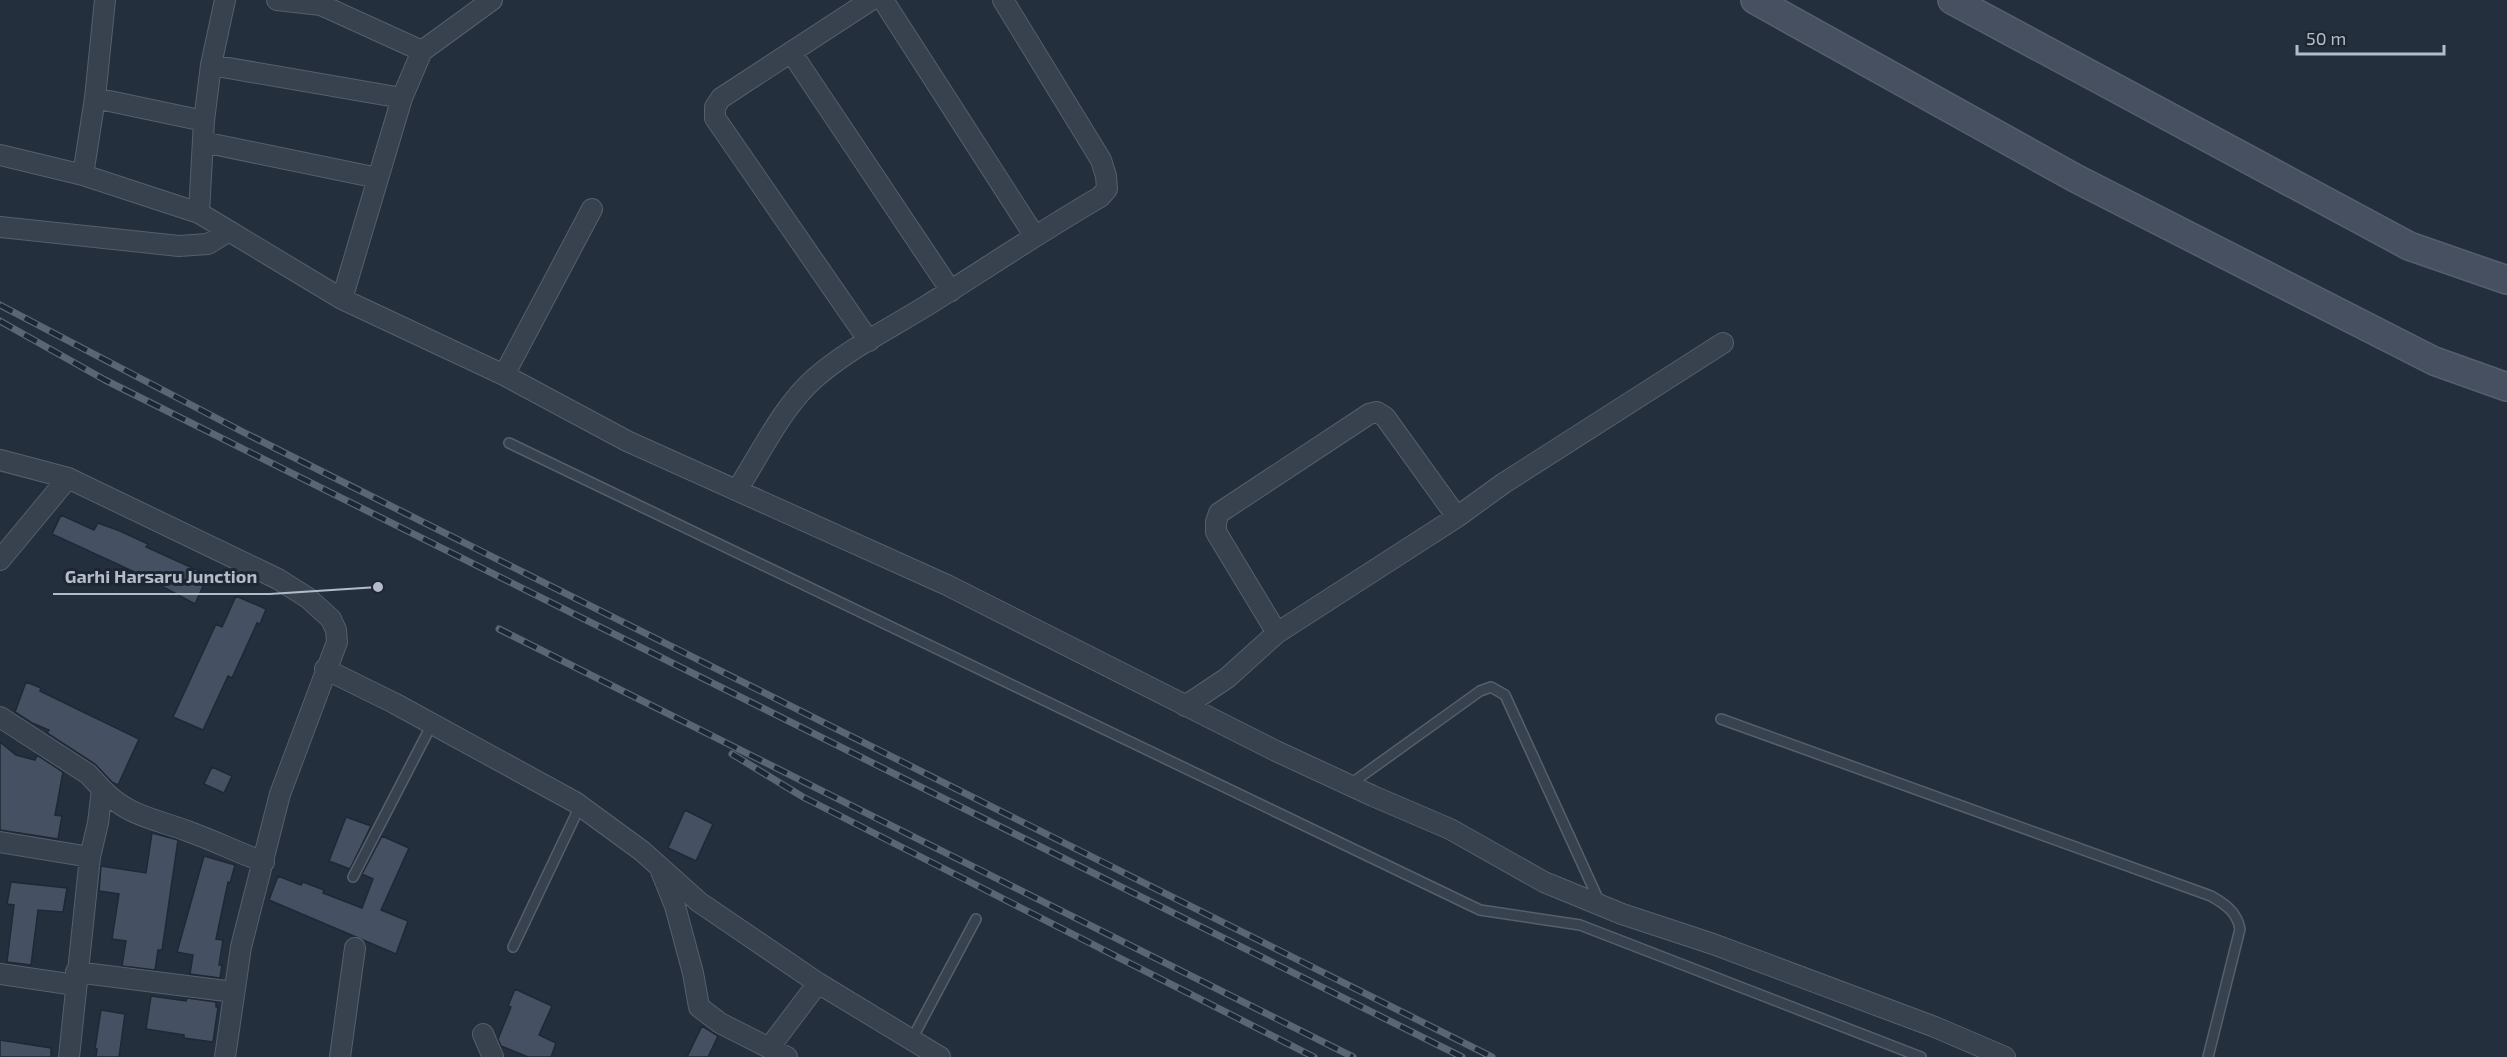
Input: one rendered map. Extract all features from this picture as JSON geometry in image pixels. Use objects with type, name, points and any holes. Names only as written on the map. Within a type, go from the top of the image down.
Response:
[{"type":"street","points":[[83,175],[95,98],[105,0]]},
{"type":"street","points":[[199,213],[204,121],[211,65],[225,0]]},
{"type":"street","points":[[277,0],[321,3],[422,51]]},
{"type":"street","points":[[342,299],[402,98],[422,51],[492,0]]},
{"type":"street","points":[[869,341],[715,118],[715,107],[721,98],[872,0]]},
{"type":"street","points":[[883,0],[1034,235]]},
{"type":"street","points":[[737,490],[790,406],[814,379],[842,357],[951,291],[1034,235],[1100,197],[1107,189],[1101,160],[1003,0]]},
{"type":"street","points":[[1755,0],[2075,178],[2434,361],[2507,387]]},
{"type":"street","points":[[1952,0],[2409,246],[2507,280]]},
{"type":"street","points":[[791,51],[951,291]]},
{"type":"street","points":[[211,65],[402,98]]},
{"type":"street","points":[[95,98],[204,121]]},
{"type":"street","points":[[203,142],[378,178]]},
{"type":"street","points":[[0,155],[83,175],[199,213],[342,299],[504,375],[627,441],[888,561],[947,585],[1185,706],[1348,785],[1450,829],[1544,882],[1600,905],[1713,944],[1935,1027],[2005,1057]]},
{"type":"street","points":[[504,375],[592,209]]},
{"type":"street","points":[[0,227],[179,246],[208,244],[229,231]]},
{"type":"street","points":[[1185,706],[1227,678],[1277,633],[1457,517],[1504,483],[1722,344]]},
{"type":"street","points":[[1277,633],[1216,532],[1219,513],[1369,414],[1377,412],[1385,417],[1457,517]]},
{"type":"street","points":[[0,460],[68,478],[278,579],[308,598],[331,619],[336,630],[337,642],[280,794],[241,947],[225,1057]]},
{"type":"street","points":[[0,560],[68,478]]},
{"type":"street","points":[[325,669],[432,724],[580,806],[659,866],[699,902],[818,982],[940,1057]]},
{"type":"street","points":[[0,717],[88,774],[115,803],[126,810],[191,832],[231,851],[264,862]]},
{"type":"street","points":[[69,1057],[90,857],[98,823],[102,789]]},
{"type":"street","points":[[0,842],[90,857]]},
{"type":"street","points":[[659,866],[675,906],[693,973],[699,1007],[714,1020],[778,1053],[818,982]]},
{"type":"street","points":[[340,1057],[355,948]]},
{"type":"street","points":[[0,974],[234,992]]},
{"type":"street","points":[[483,1034],[493,1057]]},
{"type":"lane","points":[[509,443],[1480,910],[1580,926],[1921,1057]]},
{"type":"lane","points":[[1348,785],[1480,691],[1491,687],[1505,695],[1600,905]]},
{"type":"lane","points":[[1721,719],[2211,896],[2224,903],[2238,918],[2240,929],[2208,1057]]},
{"type":"lane","points":[[353,877],[432,724]]},
{"type":"lane","points":[[513,947],[580,806]]},
{"type":"lane","points":[[912,1039],[976,919]]},
{"type":"building","points":[[61,515],[94,530],[98,523],[120,531],[148,544],[146,547],[208,575],[195,604],[141,575],[52,534]]},
{"type":"building","points":[[236,596],[266,609],[260,624],[257,623],[232,678],[228,676],[203,730],[173,717],[216,624],[222,627]]},
{"type":"building","points":[[26,682],[139,739],[118,785],[112,782],[95,764],[47,733],[49,730],[15,712]]},
{"type":"building","points":[[0,742],[16,755],[35,760],[37,755],[63,772],[55,815],[62,816],[58,839],[0,830]]},
{"type":"building","points":[[212,767],[232,776],[224,793],[204,784]]},
{"type":"building","points":[[685,810],[713,824],[696,861],[668,848]]},
{"type":"building","points":[[346,817],[371,826],[350,869],[329,861]]},
{"type":"building","points":[[152,833],[178,840],[162,950],[158,950],[155,970],[122,966],[126,941],[112,939],[119,894],[99,891],[101,866],[146,873]]},
{"type":"building","points":[[382,836],[409,848],[381,910],[408,921],[396,954],[269,900],[278,876],[301,885],[303,882],[324,890],[323,893],[362,908],[373,879],[362,874]]},
{"type":"building","points":[[204,856],[235,865],[230,883],[228,882],[216,939],[223,940],[219,965],[222,965],[220,978],[190,974],[193,955],[177,952]]},
{"type":"building","points":[[11,882],[67,888],[63,912],[38,910],[31,965],[7,962],[14,905],[7,904]]},
{"type":"building","points":[[515,989],[552,1006],[539,1035],[556,1043],[551,1057],[528,1057],[501,1046],[498,1039],[511,1007],[508,1006]]},
{"type":"building","points":[[151,996],[216,1002],[216,1007],[218,1007],[213,1042],[146,1029]]},
{"type":"building","points":[[101,1010],[125,1014],[119,1057],[96,1057],[97,1049],[95,1049]]},
{"type":"building","points":[[702,1026],[718,1036],[708,1057],[687,1057]]},
{"type":"building","points":[[0,1040],[51,1048],[51,1057],[0,1057]]},
{"type":"railway","points":[[0,305],[243,432],[1492,1057]]},
{"type":"railway","points":[[0,321],[105,380],[1462,1057]]},
{"type":"railway","points":[[499,629],[1353,1057]]},
{"type":"railway","points":[[732,754],[803,797],[1314,1057]]},
{"type":"place","name":"Garhi Harsaru Junction","points":[[378,587]]}]
